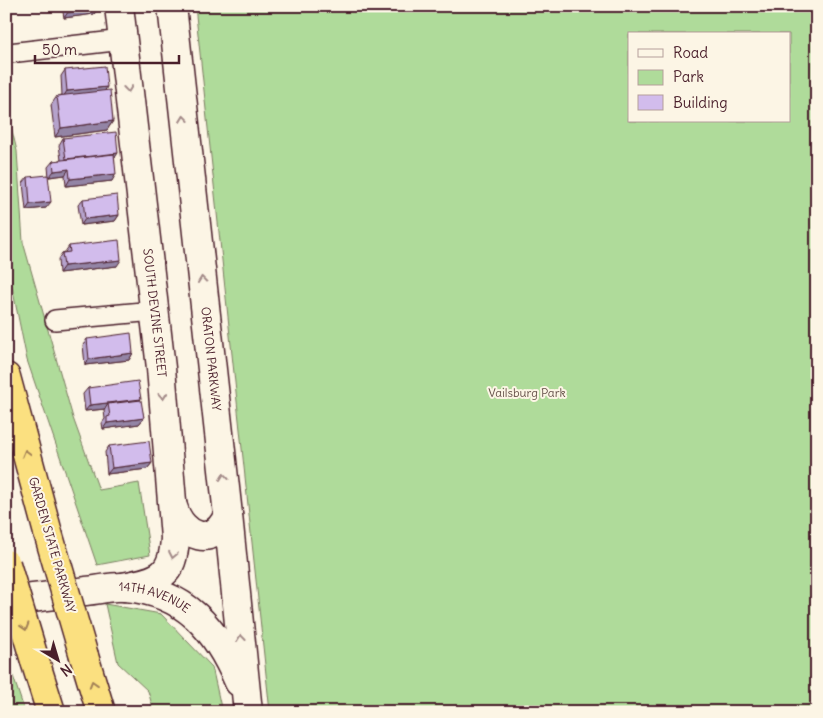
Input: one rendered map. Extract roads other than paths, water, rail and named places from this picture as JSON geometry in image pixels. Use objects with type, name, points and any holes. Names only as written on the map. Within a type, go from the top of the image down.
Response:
[{"type":"highway","name":"GARDEN STATE PARKWAY","points":[[6,377],[48,534],[101,712]]},
{"type":"highway","points":[[6,564],[51,712]]},
{"type":"main road","name":"SOUTH DEVINE STREET","points":[[119,6],[154,311],[173,506],[174,551],[170,566],[166,572],[151,580],[123,587]]},
{"type":"main road","name":"ORATON PARKWAY","points":[[172,6],[248,708]]},
{"type":"main road","points":[[173,506],[180,523],[190,532],[197,535],[212,534],[217,531],[226,521],[228,515]]},
{"type":"main road","name":"14TH AVENUE","points":[[6,601],[123,587],[143,590],[168,598],[191,612],[210,630],[225,653],[248,708]]},
{"type":"street","points":[[9,53],[123,40]]},
{"type":"street","points":[[56,320],[154,311]]},
{"type":"park label","name":"Vailsburg Park","points":[[527,393]]}]
